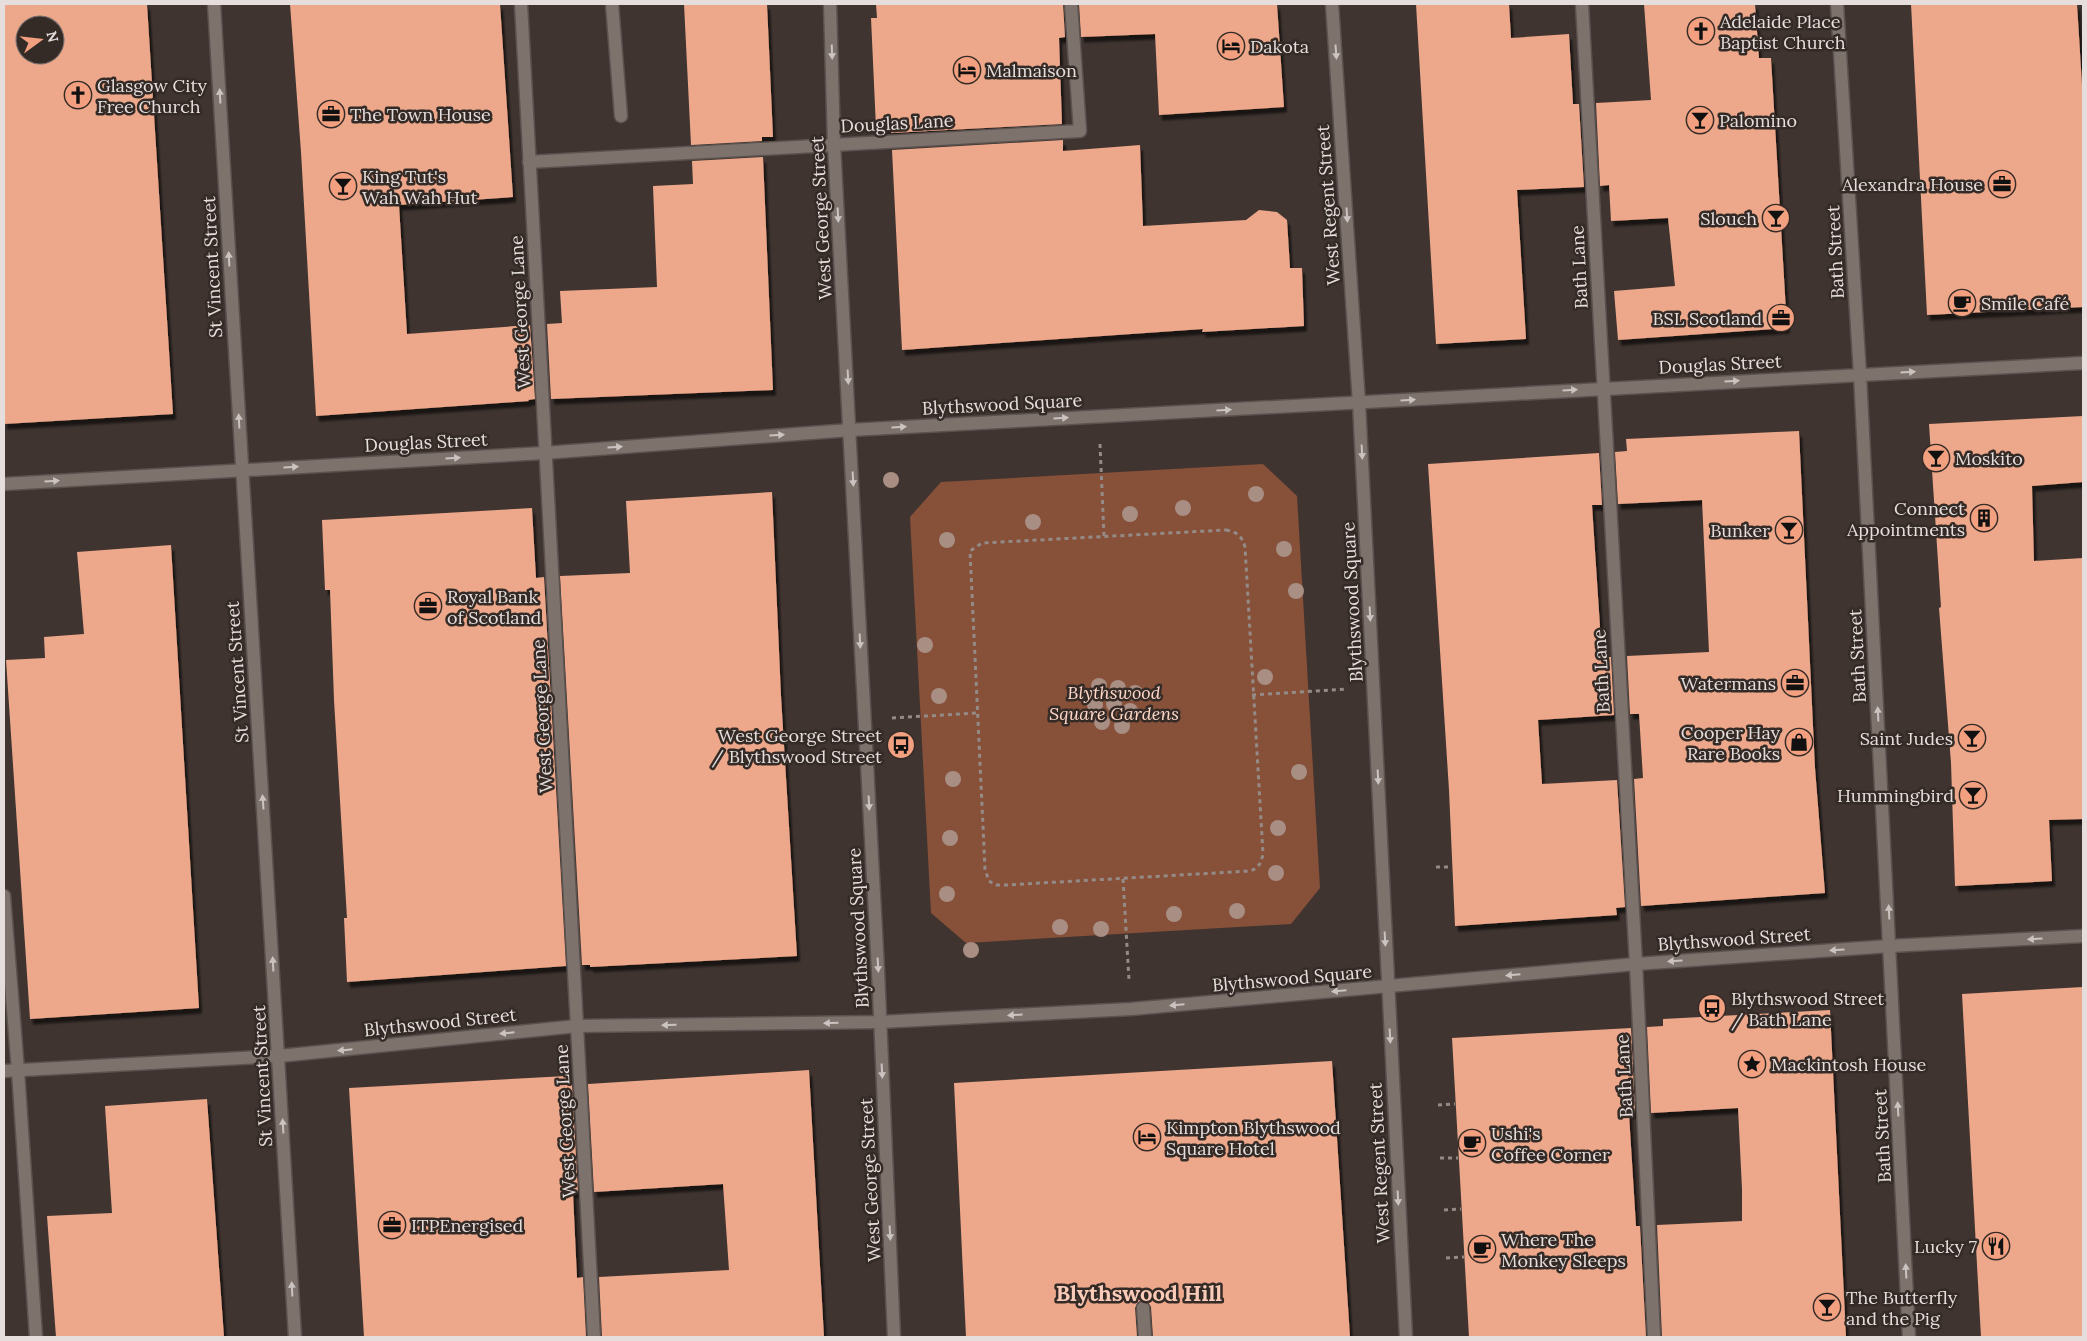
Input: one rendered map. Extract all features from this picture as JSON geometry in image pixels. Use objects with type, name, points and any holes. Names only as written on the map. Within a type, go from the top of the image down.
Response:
[{"type":"street","name":"St Vincent Street","points":[[214,4],[295,1337]]},
{"type":"street","name":"West George Lane","points":[[521,4],[544,452],[594,1337]]},
{"type":"street","points":[[612,4],[621,116]]},
{"type":"street","name":"West George Street","points":[[830,4],[834,144],[850,430]]},
{"type":"street","name":"Douglas Lane","points":[[529,162],[1080,131],[1072,4]]},
{"type":"street","name":"West Regent Street","points":[[1332,4],[1359,403]]},
{"type":"street","name":"Bath Lane","points":[[1582,4],[1636,964],[1654,1337]]},
{"type":"street","name":"Bath Street","points":[[1837,4],[1860,375],[1910,1337]]},
{"type":"street","name":"Douglas Street","points":[[1359,403],[1603,388],[2083,363]]},
{"type":"street","name":"Blythswood Square","points":[[1359,403],[1387,987],[1131,1009],[880,1022],[850,430],[1098,416],[1359,403]]},
{"type":"street","name":"Douglas Street","points":[[4,484],[544,452],[850,430]]},
{"type":"street","points":[[4,896],[36,1337]]},
{"type":"street","name":"Blythswood Street","points":[[1387,987],[1636,964],[1890,946],[2083,936]]},
{"type":"street","name":"West Regent Street","points":[[1387,987],[1406,1337]]},
{"type":"street","name":"West George Street","points":[[880,1022],[894,1337]]},
{"type":"street","name":"Blythswood Street","points":[[4,1071],[279,1056],[577,1026],[880,1022]]},
{"type":"street","points":[[1144,1308],[1145,1337]]},
{"type":"path","points":[[1098,416],[1104,536]]},
{"type":"path","points":[[1226,530],[1233,532],[1242,539],[1244,547],[1252,694],[1263,854],[1262,863],[1256,869],[1250,871],[1006,885],[996,885],[989,881],[984,869],[970,551],[982,543],[1226,530]]},
{"type":"path","points":[[1252,694],[1373,687]]},
{"type":"path","points":[[864,719],[977,713]]},
{"type":"path","points":[[1436,867],[1451,867]]},
{"type":"path","points":[[1123,878],[1131,1009]]},
{"type":"path","points":[[1438,1105],[1455,1104]]},
{"type":"path","points":[[1440,1158],[1458,1158]]},
{"type":"path","points":[[1444,1210],[1461,1209]]},
{"type":"path","points":[[1446,1258],[1464,1257]]},
{"type":"green space","name":"Blythswood Square Gardens","points":[[1263,464],[1297,496],[1320,888],[1291,924],[966,943],[931,913],[910,517],[941,482]]},
{"type":"building","points":[[4,4],[147,4],[173,414],[4,424]]},
{"type":"building","points":[[290,4],[500,4],[513,197],[399,205],[407,334],[530,325],[535,399],[529,401],[316,416],[301,152]]},
{"type":"building","points":[[684,4],[767,4],[773,137],[762,137],[762,141],[691,145]]},
{"type":"building","name":"Malmaison","points":[[876,4],[1063,4],[1065,37],[1059,38],[1062,124],[891,133],[891,128],[876,128],[871,18],[877,18]]},
{"type":"building","name":"Dakota","points":[[1079,4],[1277,4],[1284,107],[1159,115],[1155,34],[1081,37]]},
{"type":"building","points":[[1416,4],[1509,4],[1511,38],[1569,34],[1573,104],[1579,104],[1584,187],[1517,190],[1526,339],[1436,344]]},
{"type":"building","points":[[1644,4],[1755,4],[1759,58],[1771,58],[1787,328],[1618,340],[1614,291],[1675,286],[1668,218],[1611,221],[1609,185],[1600,186],[1596,103],[1651,100]]},
{"type":"building","points":[[1911,4],[2077,4],[2083,101],[2083,307],[1927,315]]},
{"type":"building","points":[[1063,140],[1063,151],[1140,145],[1143,226],[1246,220],[1259,210],[1277,212],[1287,220],[1290,268],[1302,268],[1304,326],[1202,332],[1203,329],[902,350],[892,150]]},
{"type":"building","points":[[763,157],[773,390],[551,399],[547,324],[562,323],[560,291],[657,287],[653,186],[693,184],[692,161]]},
{"type":"building","points":[[2083,416],[2083,482],[2032,486],[2034,561],[2083,558],[2083,819],[2049,820],[2052,881],[1955,886],[1951,763],[1939,608],[1941,607],[1929,424]]},
{"type":"building","points":[[1799,431],[1815,768],[1825,893],[1641,906],[1634,779],[1643,778],[1639,714],[1630,714],[1627,656],[1709,652],[1702,500],[1618,504],[1615,452],[1627,451],[1626,439]]},
{"type":"building","points":[[1599,453],[1602,505],[1592,505],[1602,657],[1611,657],[1614,715],[1538,720],[1542,784],[1617,780],[1625,907],[1616,908],[1617,915],[1455,926],[1449,790],[1428,464]]},
{"type":"building","points":[[772,492],[781,696],[797,956],[590,967],[590,965],[582,965],[560,576],[630,573],[626,501]]},
{"type":"building","points":[[532,508],[536,578],[544,577],[566,966],[347,982],[344,918],[347,918],[334,700],[330,590],[325,590],[322,520]]},
{"type":"building","points":[[171,545],[199,1008],[30,1019],[6,660],[45,658],[44,637],[84,634],[77,552]]},
{"type":"building","points":[[2083,987],[2083,1337],[1981,1337],[1962,994]]},
{"type":"building","points":[[1830,1010],[1846,1337],[1662,1337],[1657,1225],[1742,1221],[1742,1189],[1738,1108],[1651,1113],[1647,1027],[1663,1026],[1663,1019]]},
{"type":"building","points":[[1631,1028],[1635,1113],[1629,1114],[1636,1226],[1640,1226],[1646,1337],[1469,1337],[1452,1038]]},
{"type":"building","name":"Kimpton Blythswood Square Hotel","points":[[1332,1061],[1350,1337],[1153,1337],[1151,1307],[1147,1301],[1143,1300],[1138,1302],[1135,1308],[1137,1337],[966,1337],[954,1083]]},
{"type":"building","points":[[809,1070],[824,1337],[602,1337],[599,1277],[729,1270],[723,1184],[594,1192],[588,1084]]},
{"type":"building","points":[[566,1076],[567,1085],[572,1085],[578,1193],[573,1193],[577,1278],[583,1277],[586,1337],[364,1337],[349,1088]]},
{"type":"building","points":[[207,1099],[224,1337],[56,1337],[47,1216],[112,1213],[105,1106]]},
{"type":"place","name":"Adelaide Place Baptist Church","points":[[1701,31]]},
{"type":"place","name":"Dakota","points":[[1231,46]]},
{"type":"place","name":"Malmaison","points":[[967,70]]},
{"type":"place","name":"Glasgow City Free Church","points":[[78,95]]},
{"type":"place","name":"The Town House","points":[[331,114]]},
{"type":"place","name":"Palomino","points":[[1700,120]]},
{"type":"place","name":"Alexandra House","points":[[2002,184]]},
{"type":"place","name":"King Tut's Wah Wah Hut","points":[[343,186]]},
{"type":"place","name":"Slouch","points":[[1776,218]]},
{"type":"place","name":"Smile Café","points":[[1962,303]]},
{"type":"place","name":"BSL Scotland","points":[[1781,318]]},
{"type":"place","name":"Moskito","points":[[1936,458]]},
{"type":"place","name":"Connect Appointments","points":[[1984,518]]},
{"type":"place","name":"Bunker","points":[[1789,530]]},
{"type":"place","name":"Royal Bank of Scotland","points":[[428,606]]},
{"type":"place","name":"Watermans","points":[[1795,683]]},
{"type":"place","name":"Saint Judes","points":[[1972,738]]},
{"type":"place","name":"Cooper Hay Rare Books","points":[[1799,742]]},
{"type":"place","name":"West George Street / Blythswood Street","points":[[901,745]]},
{"type":"place","name":"Hummingbird","points":[[1973,795]]},
{"type":"place","name":"Blythswood Street / Bath Lane","points":[[1712,1008]]},
{"type":"place","name":"Mackintosh House","points":[[1752,1064]]},
{"type":"place","name":"Kimpton Blythswood Square Hotel","points":[[1147,1137]]},
{"type":"place","name":"Ushi's Coffee Corner","points":[[1472,1143]]},
{"type":"place","name":"ITPEnergised","points":[[392,1225]]},
{"type":"place","name":"Lucky 7","points":[[1996,1246]]},
{"type":"place","name":"Where The Monkey Sleeps","points":[[1482,1249]]},
{"type":"place","name":"The Butterfly and the Pig","points":[[1827,1307]]},
{"type":"district","name":"Blythswood Hill","points":[[1139,1293]]}]
